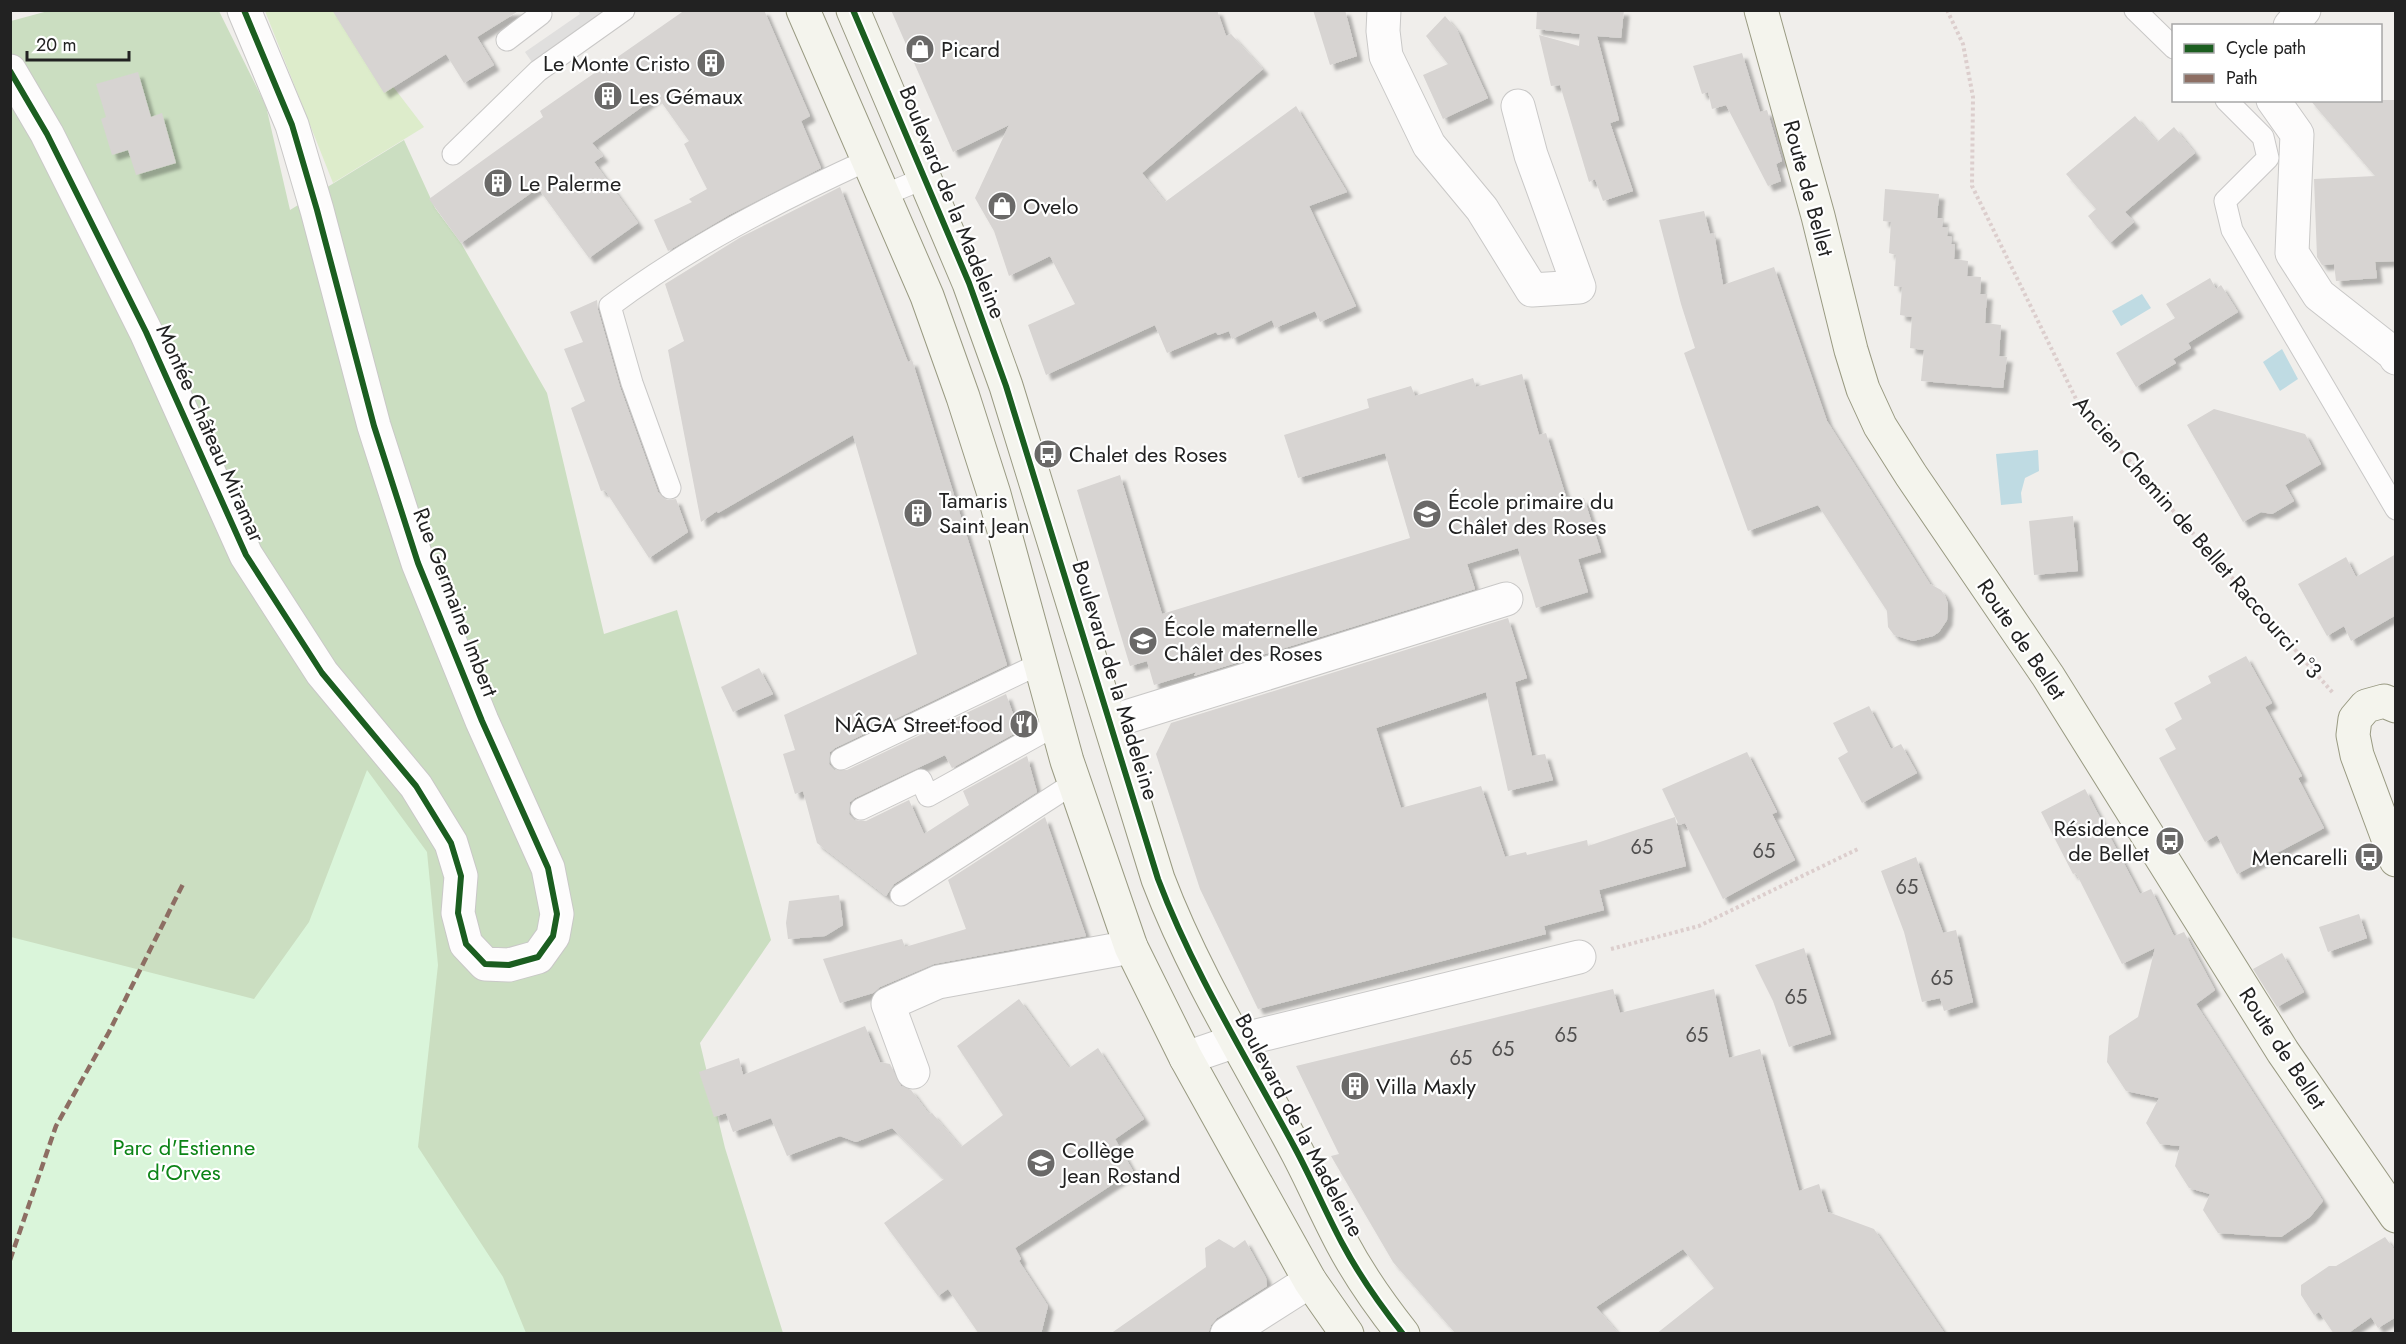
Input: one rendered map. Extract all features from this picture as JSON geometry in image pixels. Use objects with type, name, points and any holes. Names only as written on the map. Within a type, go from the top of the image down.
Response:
[{"type":"street","name":"Rue Germaine Imbert","points":[[244,10],[292,125],[318,210],[374,426],[418,563],[482,721],[548,868],[557,914],[553,936],[538,957],[509,965],[485,964],[466,944],[458,913],[461,876],[451,843],[416,786]]},
{"type":"street","points":[[803,10],[927,296],[963,397],[994,494],[1056,725],[1131,947],[1186,1058],[1310,1281],[1347,1334]]},
{"type":"street","name":"Boulevard de la Madeleine","points":[[853,10],[969,283],[1006,386],[1158,879],[1177,928],[1297,1151],[1342,1245],[1403,1334]]},
{"type":"street","points":[[1384,10],[1383,31],[1386,56],[1429,145],[1482,209],[1532,290],[1579,287],[1531,155],[1518,106]]},
{"type":"street","name":"Route de Bellet","points":[[1761,10],[1818,216],[1851,350],[1863,389],[1880,426],[1917,485],[2048,676],[2283,1052],[2396,1216]]},
{"type":"street","points":[[2292,24],[2304,10]]},
{"type":"street","name":"Montée Château Miramar","points":[[10,71],[47,134],[146,332],[246,555],[322,673],[416,786]]},
{"type":"street","points":[[2274,102],[2297,134],[2292,253],[2319,295],[2394,354],[2396,358]]},
{"type":"street","points":[[1110,722],[1506,599]]},
{"type":"street","points":[[2396,706],[2384,701],[2366,706],[2355,719],[2353,735],[2357,755],[2396,860]]},
{"type":"street","points":[[913,1072],[888,1004],[938,982],[1131,947]]},
{"type":"street","points":[[1186,1058],[1236,1041],[1578,957]]},
{"type":"street","points":[[1227,1334],[1310,1281]]},
{"type":"lane","points":[[507,40],[541,14],[538,10]]},
{"type":"lane","points":[[453,154],[538,71],[624,10]]},
{"type":"lane","points":[[2136,10],[2172,46]]},
{"type":"lane","points":[[2228,102],[2263,137],[2268,158],[2225,201],[2232,230],[2396,509]]},
{"type":"lane","points":[[670,488],[632,383],[610,306],[650,277],[742,222],[811,186],[868,160]]},
{"type":"lane","points":[[884,195],[925,178]]},
{"type":"lane","points":[[841,759],[1039,664]]},
{"type":"lane","points":[[861,809],[921,780],[928,796],[1056,725]]},
{"type":"lane","points":[[901,895],[1074,783]]},
{"type":"path","points":[[1578,957],[1699,926],[1858,849]]},
{"type":"green space","points":[[48,11],[219,11],[266,106],[290,210],[404,140],[435,208],[461,243],[547,393],[604,634],[677,610],[771,940],[700,1043],[725,1148],[783,1333],[11,1334],[11,21]]},
{"type":"green space","points":[[265,11],[382,11],[349,29],[424,127],[333,183]]},
{"type":"green space","name":"Parc d'Estienne d'Orves","points":[[367,770],[427,852],[438,965],[418,1147],[503,1277],[526,1333],[11,1333],[11,937],[254,999],[309,922]]},
{"type":"shaded area","points":[[578,11],[624,11],[538,71],[525,52],[580,14]]},
{"type":"water","points":[[2142,294],[2151,308],[2121,326],[2112,311]]},
{"type":"water","points":[[2282,349],[2298,379],[2280,391],[2263,362]]},
{"type":"water","points":[[2038,450],[2039,471],[2025,478],[2021,493],[2022,503],[2001,505],[1996,454]]},
{"type":"building","points":[[332,10],[520,10],[477,37],[494,65],[464,83],[446,54],[384,93]]},
{"type":"building","points":[[685,10],[764,10],[810,116],[801,121],[821,168],[729,215],[668,251],[654,220],[692,202],[689,199],[707,189],[684,144],[689,141],[657,96],[592,143],[603,156],[594,162],[638,223],[589,258],[538,188],[461,243],[429,199],[543,117],[540,111]]},
{"type":"building","points":[[891,10],[1217,10],[1226,36],[1231,34],[1263,69],[1142,173],[1165,202],[1296,106],[1347,192],[1309,206],[1356,306],[1320,322],[1315,311],[1275,328],[1272,320],[1232,339],[1229,331],[1218,335],[1216,332],[1167,353],[1155,325],[1046,375],[1028,325],[1075,304],[1050,256],[1009,276],[994,231],[975,198],[1009,125],[953,152]]},
{"type":"building","points":[[1313,10],[1345,10],[1357,56],[1330,65]]},
{"type":"building","points":[[1537,10],[1624,10],[1621,38],[1597,36],[1619,120],[1610,123],[1633,191],[1603,201],[1595,179],[1589,182],[1560,85],[1551,86],[1539,35],[1579,46],[1580,34],[1536,29]]},
{"type":"building","points":[[1445,16],[1457,30],[1488,98],[1443,119],[1423,75],[1448,64],[1426,36]]},
{"type":"building","points":[[1742,53],[1760,112],[1767,110],[1782,161],[1776,164],[1781,181],[1768,186],[1726,105],[1712,109],[1708,92],[1702,94],[1693,66]]},
{"type":"building","points":[[138,72],[151,117],[162,113],[176,163],[136,175],[128,150],[112,155],[101,119],[106,117],[96,84]]},
{"type":"building","points":[[2396,100],[2396,261],[2375,262],[2377,278],[2336,281],[2334,264],[2322,265],[2317,257],[2314,179],[2375,176],[2312,102]]},
{"type":"building","points":[[2135,116],[2157,142],[2174,127],[2195,153],[2125,212],[2134,222],[2110,243],[2088,216],[2096,209],[2066,174]]},
{"type":"building","points":[[840,187],[908,362],[912,360],[1007,665],[835,748],[830,752],[829,764],[834,770],[847,770],[1006,694],[1019,731],[952,768],[945,755],[855,798],[850,802],[849,814],[854,820],[866,821],[909,800],[924,834],[969,805],[963,791],[1027,756],[1037,792],[894,884],[886,896],[817,843],[803,791],[795,794],[783,754],[795,750],[784,715],[917,654],[853,435],[701,522],[668,350],[684,341],[665,284],[741,237]]},
{"type":"building","points":[[1885,189],[1939,194],[1937,218],[1943,218],[1942,227],[1948,228],[1947,236],[1952,237],[1951,244],[1955,244],[1954,259],[1968,261],[1967,276],[1981,277],[1980,294],[1987,294],[1985,323],[2001,325],[1999,356],[2007,357],[2003,388],[1921,381],[1924,350],[1910,348],[1912,317],[1900,315],[1902,287],[1894,286],[1896,255],[1889,253],[1891,222],[1883,221]]},
{"type":"building","points":[[1704,211],[1710,234],[1714,233],[1723,285],[1774,267],[1827,421],[1930,584],[1941,590],[1945,596],[1948,604],[1947,620],[1939,632],[1933,636],[1913,641],[1894,635],[1888,627],[1887,611],[1818,505],[1748,531],[1684,353],[1695,348],[1659,220]]},
{"type":"building","points":[[2210,278],[2216,289],[2221,285],[2238,312],[2188,343],[2191,348],[2173,359],[2176,363],[2136,387],[2116,353],[2175,318],[2166,304]]},
{"type":"building","points":[[597,300],[620,387],[658,492],[667,500],[676,499],[688,532],[649,558],[605,490],[601,491],[571,408],[585,401],[564,349],[583,342],[570,312]]},
{"type":"building","name":"École primaire du Châlet des Roses","points":[[1522,374],[1539,435],[1546,433],[1568,503],[1584,498],[1601,552],[1578,559],[1588,592],[1536,608],[1518,548],[1467,564],[1475,589],[1194,676],[1196,672],[1154,685],[1147,661],[1130,666],[1077,490],[1120,475],[1162,614],[1410,538],[1385,453],[1298,478],[1284,435],[1369,408],[1367,399],[1411,386],[1415,396],[1473,378],[1476,387]]},
{"type":"building","points":[[2214,409],[2305,434],[2321,464],[2285,485],[2294,501],[2272,514],[2261,512],[2243,522],[2187,425]]},
{"type":"building","points":[[2073,516],[2078,571],[2034,575],[2029,521]]},
{"type":"building","points":[[2396,554],[2396,615],[2351,641],[2344,626],[2327,636],[2298,584],[2346,557],[2356,577]]},
{"type":"building","points":[[1508,618],[1527,678],[1515,682],[1532,756],[1545,754],[1553,780],[1508,791],[1486,692],[1376,728],[1401,808],[1481,786],[1505,857],[1526,852],[1527,855],[1587,840],[1588,846],[1675,817],[1686,866],[1599,890],[1604,910],[1544,926],[1546,934],[1258,1009],[1200,889],[1156,754],[1171,723]]},
{"type":"building","points":[[2246,656],[2272,703],[2265,707],[2302,776],[2298,778],[2324,828],[2237,874],[2217,835],[2205,842],[2159,758],[2176,749],[2165,729],[2182,719],[2174,703],[2211,683],[2208,676]]},
{"type":"building","points":[[759,668],[773,694],[733,712],[721,687]]},
{"type":"building","points":[[1869,706],[1891,749],[1901,744],[1917,773],[1862,803],[1838,758],[1848,752],[1833,723]]},
{"type":"building","points":[[1747,752],[1777,812],[1772,814],[1795,860],[1723,899],[1685,823],[1679,825],[1662,789]]},
{"type":"building","points":[[2085,789],[2140,894],[2151,889],[2174,936],[2184,932],[2215,990],[2196,1004],[2323,1201],[2310,1217],[2281,1237],[2218,1233],[2203,1210],[2210,1194],[2189,1188],[2175,1166],[2180,1146],[2160,1144],[2146,1123],[2159,1098],[2126,1091],[2107,1062],[2109,1036],[2138,1017],[2155,948],[2122,964],[2076,873],[2073,874],[2041,812]]},
{"type":"building","points":[[1045,817],[1086,936],[934,964],[880,987],[873,993],[840,1003],[823,959],[902,939],[905,947],[966,929],[948,880]]},
{"type":"building","points":[[1916,857],[1943,933],[1956,930],[1973,1002],[1944,1011],[1940,998],[1922,1002],[1904,932],[1881,871]]},
{"type":"building","points":[[839,895],[843,925],[825,936],[788,939],[786,923],[789,901]]},
{"type":"building","points":[[2359,914],[2367,938],[2328,952],[2319,927]]},
{"type":"building","points":[[1804,948],[1831,1034],[1789,1047],[1773,1001],[1755,965]]},
{"type":"building","points":[[2282,953],[2304,992],[2277,1007],[2253,969]]},
{"type":"building","points":[[1613,989],[1620,1013],[1714,989],[1729,1058],[1760,1049],[1799,1191],[1819,1184],[1828,1212],[1874,1229],[1945,1334],[1656,1334],[1714,1288],[1683,1249],[1596,1307],[1619,1334],[1456,1334],[1393,1262],[1331,1156],[1339,1154],[1296,1066]]},
{"type":"building","name":"Collège Jean Rostand","points":[[1019,999],[1069,1068],[1098,1048],[1144,1119],[1115,1139],[1133,1171],[1015,1248],[1021,1259],[1019,1261],[1048,1306],[1041,1334],[979,1334],[948,1289],[938,1296],[884,1223],[944,1179],[892,1128],[856,1142],[840,1136],[787,1156],[771,1118],[733,1132],[726,1113],[714,1117],[699,1072],[739,1058],[743,1075],[865,1026],[880,1062],[890,1064],[901,1086],[911,1090],[929,1114],[932,1113],[961,1147],[1003,1115],[957,1046]]},
{"type":"building","points":[[2385,1237],[2396,1252],[2396,1317],[2378,1328],[2371,1317],[2347,1334],[2334,1334],[2319,1312],[2314,1315],[2301,1295],[2301,1285],[2329,1266],[2336,1266]]},
{"type":"building","points":[[1219,1239],[1234,1248],[1245,1240],[1266,1278],[1267,1286],[1217,1318],[1208,1334],[1110,1334],[1206,1267],[1205,1248]]},
{"type":"marked path","points":[[10,1260],[56,1126],[109,1032],[184,882]]},
{"type":"cycle path","points":[[10,71],[47,134],[146,332],[246,555],[322,673],[416,786],[451,843],[461,876],[458,913],[466,944],[485,964],[509,965],[538,957],[553,936],[557,914],[548,868],[482,721],[418,563],[374,426],[292,125],[244,10]]},
{"type":"cycle path","points":[[853,10],[969,283],[1006,386],[1158,879],[1172,914],[1222,1016],[1296,1150],[1355,1267],[1403,1334]]},
{"type":"place","name":"Picard","points":[[920,49]]},
{"type":"place","name":"Le Monte Cristo","points":[[711,63]]},
{"type":"place","name":"Les Gémaux","points":[[608,96]]},
{"type":"place","name":"Le Palerme","points":[[498,183]]},
{"type":"place","name":"Ovelo","points":[[1002,206]]},
{"type":"place","name":"Chalet des Roses","points":[[1048,454]]},
{"type":"place","name":"Tamaris Saint Jean","points":[[918,513]]},
{"type":"place","name":"École primaire du Châlet des Roses","points":[[1427,514]]},
{"type":"place","name":"École maternelle Châlet des Roses","points":[[1143,641]]},
{"type":"place","name":"NÂGA Street-food","points":[[1024,724]]},
{"type":"place","name":"Résidence de Bellet","points":[[2170,841]]},
{"type":"place","name":"Mencarelli","points":[[2369,857]]},
{"type":"place","name":"Villa Maxly","points":[[1355,1086]]},
{"type":"place","name":"Collège Jean Rostand","points":[[1041,1163]]}]
